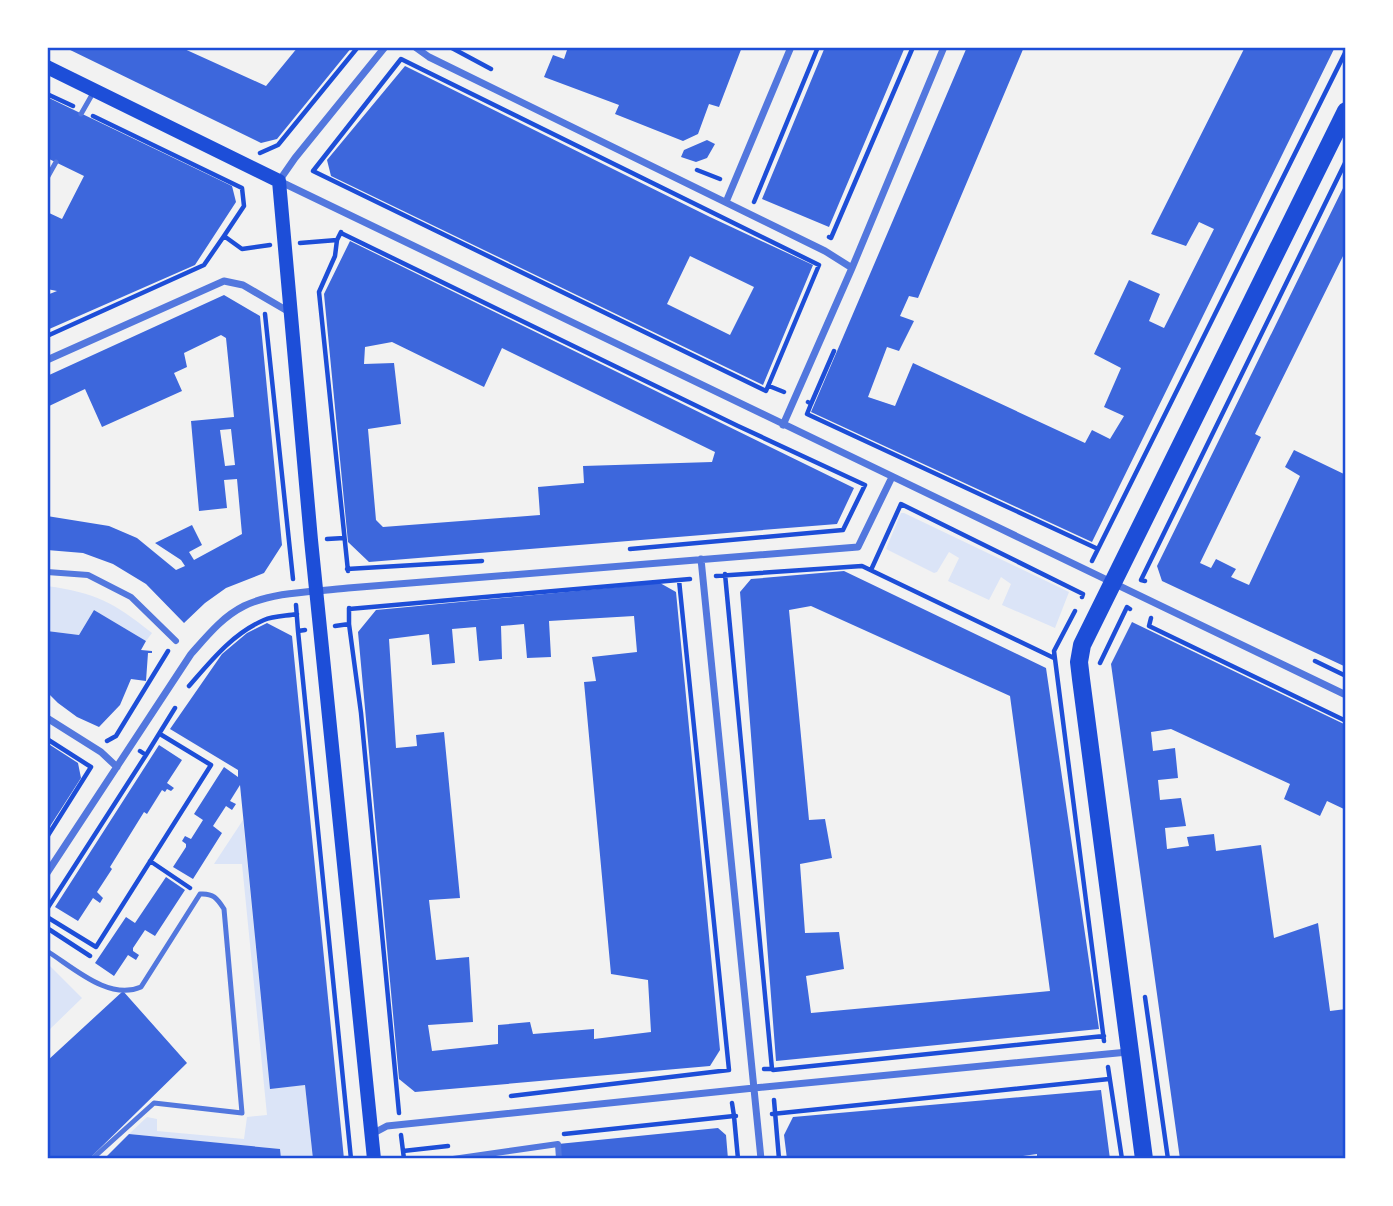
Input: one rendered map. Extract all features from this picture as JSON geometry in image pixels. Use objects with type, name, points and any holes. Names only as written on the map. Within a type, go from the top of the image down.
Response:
[{"type":"main road","points":[[47,67],[279,181],[316,592],[374,1159]]},
{"type":"main road","points":[[1144,1159],[1079,662],[1082,645],[1346,111]]},
{"type":"street","points":[[385,47],[279,181],[1346,695]]},
{"type":"street","points":[[415,47],[442,63],[825,251],[852,268]]},
{"type":"street","points":[[726,202],[791,47]]},
{"type":"street","points":[[783,425],[944,47]]},
{"type":"street","points":[[47,360],[224,281],[243,285],[292,314]]},
{"type":"street","points":[[47,873],[191,654],[226,617],[246,605],[295,594],[348,588],[858,547],[892,478]]},
{"type":"street","points":[[701,559],[761,1159]]},
{"type":"street","points":[[47,572],[88,575],[131,597],[176,641]]},
{"type":"street","points":[[47,718],[101,752],[117,767]]},
{"type":"street","points":[[372,1135],[387,1126],[1129,1052]]},
{"type":"street","points":[[453,1159],[558,1144],[559,1159]]},
{"type":"lane","points":[[82,112],[94,90]]},
{"type":"lane","points":[[47,178],[56,162]]},
{"type":"lane","points":[[47,951],[106,988],[130,992],[141,987],[200,894],[208,893],[217,898],[224,909],[242,1114],[154,1103],[92,1159]]},
{"type":"path","points":[[262,150],[278,145],[358,47]]},
{"type":"path","points":[[450,47],[496,71]]},
{"type":"path","points":[[764,209],[753,205],[817,47]]},
{"type":"path","points":[[820,233],[831,238],[913,47]]},
{"type":"path","points":[[1078,591],[1346,51]]},
{"type":"path","points":[[401,59],[819,265],[766,391],[360,194],[313,171],[401,59]]},
{"type":"path","points":[[47,93],[242,188],[244,206],[204,265],[47,336]]},
{"type":"path","points":[[1346,161],[1141,580],[1164,590],[1149,626],[1346,721]]},
{"type":"path","points":[[696,169],[720,180],[722,175]]},
{"type":"path","points":[[349,624],[348,569],[319,292],[335,256],[337,240],[360,194]]},
{"type":"path","points":[[341,233],[865,485],[843,530],[619,550]]},
{"type":"path","points":[[224,236],[242,249],[337,240]]},
{"type":"path","points":[[257,309],[267,315],[298,631]]},
{"type":"path","points":[[811,404],[807,414],[1098,550]]},
{"type":"path","points":[[870,570],[901,504],[1078,591],[1083,594],[1081,598]]},
{"type":"path","points":[[348,569],[485,560]]},
{"type":"path","points":[[725,575],[779,1159]]},
{"type":"path","points":[[679,580],[738,1159]]},
{"type":"path","points":[[1098,666],[1127,607],[1151,618]]},
{"type":"path","points":[[1076,609],[1054,651],[1103,1036],[1122,1159]]},
{"type":"path","points":[[187,689],[219,651],[245,631],[266,618],[297,614]]},
{"type":"path","points":[[108,740],[116,736],[176,641]]},
{"type":"path","points":[[146,755],[180,700]]},
{"type":"path","points":[[80,972],[211,765],[160,734]]},
{"type":"path","points":[[47,739],[91,767],[47,837]]},
{"type":"path","points":[[150,862],[200,894]]},
{"type":"path","points":[[47,916],[96,947]]},
{"type":"path","points":[[47,928],[90,956]]},
{"type":"path","points":[[1144,990],[1168,1159]]},
{"type":"path","points":[[509,1097],[729,1070],[772,1069],[1103,1036]]},
{"type":"path","points":[[560,1134],[1109,1079]]},
{"type":"path","points":[[404,1159],[403,1151],[454,1146]]},
{"type":"shaded area","points":[[901,513],[1069,592],[1055,628],[1002,605],[1011,584],[1001,577],[989,600],[948,581],[959,558],[949,552],[934,573],[886,549]]},
{"type":"shaded area","points":[[47,586],[103,600],[152,633],[146,641],[94,610],[79,635],[47,631]]},
{"type":"shaded area","points":[[243,820],[270,1088],[305,1085],[313,1159],[281,1159],[279,1149],[129,1134],[147,1117],[157,1119],[157,1131],[244,1139],[247,1117],[267,1115],[242,864],[214,864]]},
{"type":"shaded area","points":[[47,963],[82,998],[47,1032]]},
{"type":"building","points":[[64,47],[180,47],[266,86],[298,47],[352,47],[277,139],[261,143]]},
{"type":"building","points":[[568,47],[742,47],[719,107],[709,104],[698,134],[683,141],[615,114],[619,105],[544,77],[553,55],[564,59]]},
{"type":"building","points":[[825,47],[905,47],[829,227],[762,199]]},
{"type":"building","points":[[967,47],[1024,47],[918,298],[909,296],[900,316],[914,321],[899,351],[887,347],[868,397],[895,406],[913,363],[1085,443],[1092,430],[1110,439],[1124,416],[1104,407],[1121,368],[1094,354],[1129,280],[1160,294],[1149,321],[1164,328],[1214,229],[1199,222],[1186,246],[1151,234],[1245,47],[1335,47],[1092,542],[811,412]]},
{"type":"building","points":[[405,66],[813,265],[763,385],[331,176],[327,160]],"holes":[[[690,256],[754,287],[730,335],[667,304]]]},
{"type":"building","points":[[47,97],[232,186],[236,202],[195,265],[47,330],[47,295],[57,291],[47,289],[47,212],[62,219],[84,176],[47,158]]},
{"type":"building","points":[[707,140],[715,144],[707,158],[696,162],[681,157],[684,150]]},
{"type":"building","points":[[1346,182],[1346,250],[1255,434],[1261,437],[1200,563],[1211,568],[1216,559],[1236,569],[1231,577],[1249,585],[1300,476],[1285,467],[1294,450],[1346,475],[1346,667],[1162,581],[1157,566]]},
{"type":"building","points":[[350,241],[854,488],[837,524],[369,562],[348,542],[324,294]],"holes":[[[392,342],[484,387],[502,348],[715,452],[712,462],[583,466],[584,483],[538,487],[540,515],[383,527],[376,520],[368,429],[401,424],[394,363],[364,364],[365,347]]]},
{"type":"building","points":[[224,295],[260,316],[282,545],[264,573],[226,588],[184,623],[146,584],[113,564],[83,553],[47,550],[47,516],[109,526],[137,538],[176,570],[185,566],[181,560],[155,543],[192,525],[202,545],[189,552],[194,560],[242,534],[237,479],[224,480],[227,508],[199,511],[191,421],[234,417],[226,338],[221,335],[184,353],[187,367],[174,373],[182,391],[102,427],[85,389],[47,407],[47,376]],"holes":[[[231,429],[235,465],[225,466],[220,430]]]},
{"type":"building","points":[[844,571],[1046,668],[1099,1029],[776,1061],[740,592],[751,579]],"holes":[[[811,606],[1010,696],[1050,991],[811,1013],[806,976],[844,969],[839,932],[805,933],[800,864],[832,858],[825,819],[809,820],[789,610]]]},
{"type":"building","points":[[660,583],[676,592],[720,1050],[710,1066],[415,1092],[399,1079],[358,632],[376,610]],"holes":[[[634,616],[637,652],[592,657],[596,681],[584,682],[611,974],[648,980],[651,1032],[594,1039],[594,1029],[533,1034],[530,1022],[498,1025],[498,1044],[432,1051],[428,1025],[473,1022],[469,957],[436,960],[429,900],[460,898],[444,732],[416,735],[417,746],[396,748],[389,639],[429,634],[432,665],[455,663],[452,629],[476,627],[479,661],[502,659],[501,626],[524,624],[527,658],[551,657],[549,621]]]},
{"type":"building","points":[[94,610],[146,641],[141,650],[152,651],[148,653],[146,681],[131,679],[120,705],[99,727],[77,717],[47,692],[47,631],[79,635]]},
{"type":"building","points":[[1132,622],[1346,725],[1346,810],[1327,801],[1320,816],[1284,799],[1290,784],[1171,729],[1151,732],[1153,751],[1175,748],[1178,778],[1158,780],[1160,800],[1181,798],[1186,826],[1165,828],[1167,849],[1189,846],[1187,837],[1214,834],[1216,851],[1261,845],[1274,938],[1318,923],[1330,1011],[1346,1009],[1346,1159],[1180,1159],[1111,664]]},
{"type":"building","points":[[267,623],[292,636],[344,1159],[313,1159],[305,1085],[270,1089],[240,785],[230,801],[236,804],[232,810],[226,806],[213,826],[222,833],[193,879],[173,867],[186,847],[182,841],[185,836],[191,839],[203,820],[194,814],[224,767],[238,777],[238,770],[170,729],[222,654],[247,633]]},
{"type":"building","points":[[47,743],[78,763],[81,778],[47,831]]},
{"type":"building","points":[[159,745],[182,760],[167,783],[174,788],[165,792],[162,790],[147,814],[144,812],[97,892],[103,898],[100,903],[93,898],[78,921],[55,907]]},
{"type":"building","points":[[166,877],[185,890],[155,936],[145,930],[133,948],[139,955],[136,960],[128,955],[114,976],[95,963],[126,917],[135,923]]},
{"type":"building","points":[[123,991],[187,1063],[89,1159],[47,1159],[47,1061]]},
{"type":"building","points":[[1101,1090],[1110,1159],[1037,1159],[1037,1154],[1003,1159],[787,1159],[784,1135],[793,1117]]},
{"type":"building","points":[[718,1128],[726,1135],[728,1159],[559,1159],[558,1144]]},
{"type":"building","points":[[129,1134],[280,1149],[281,1159],[104,1159]]}]
